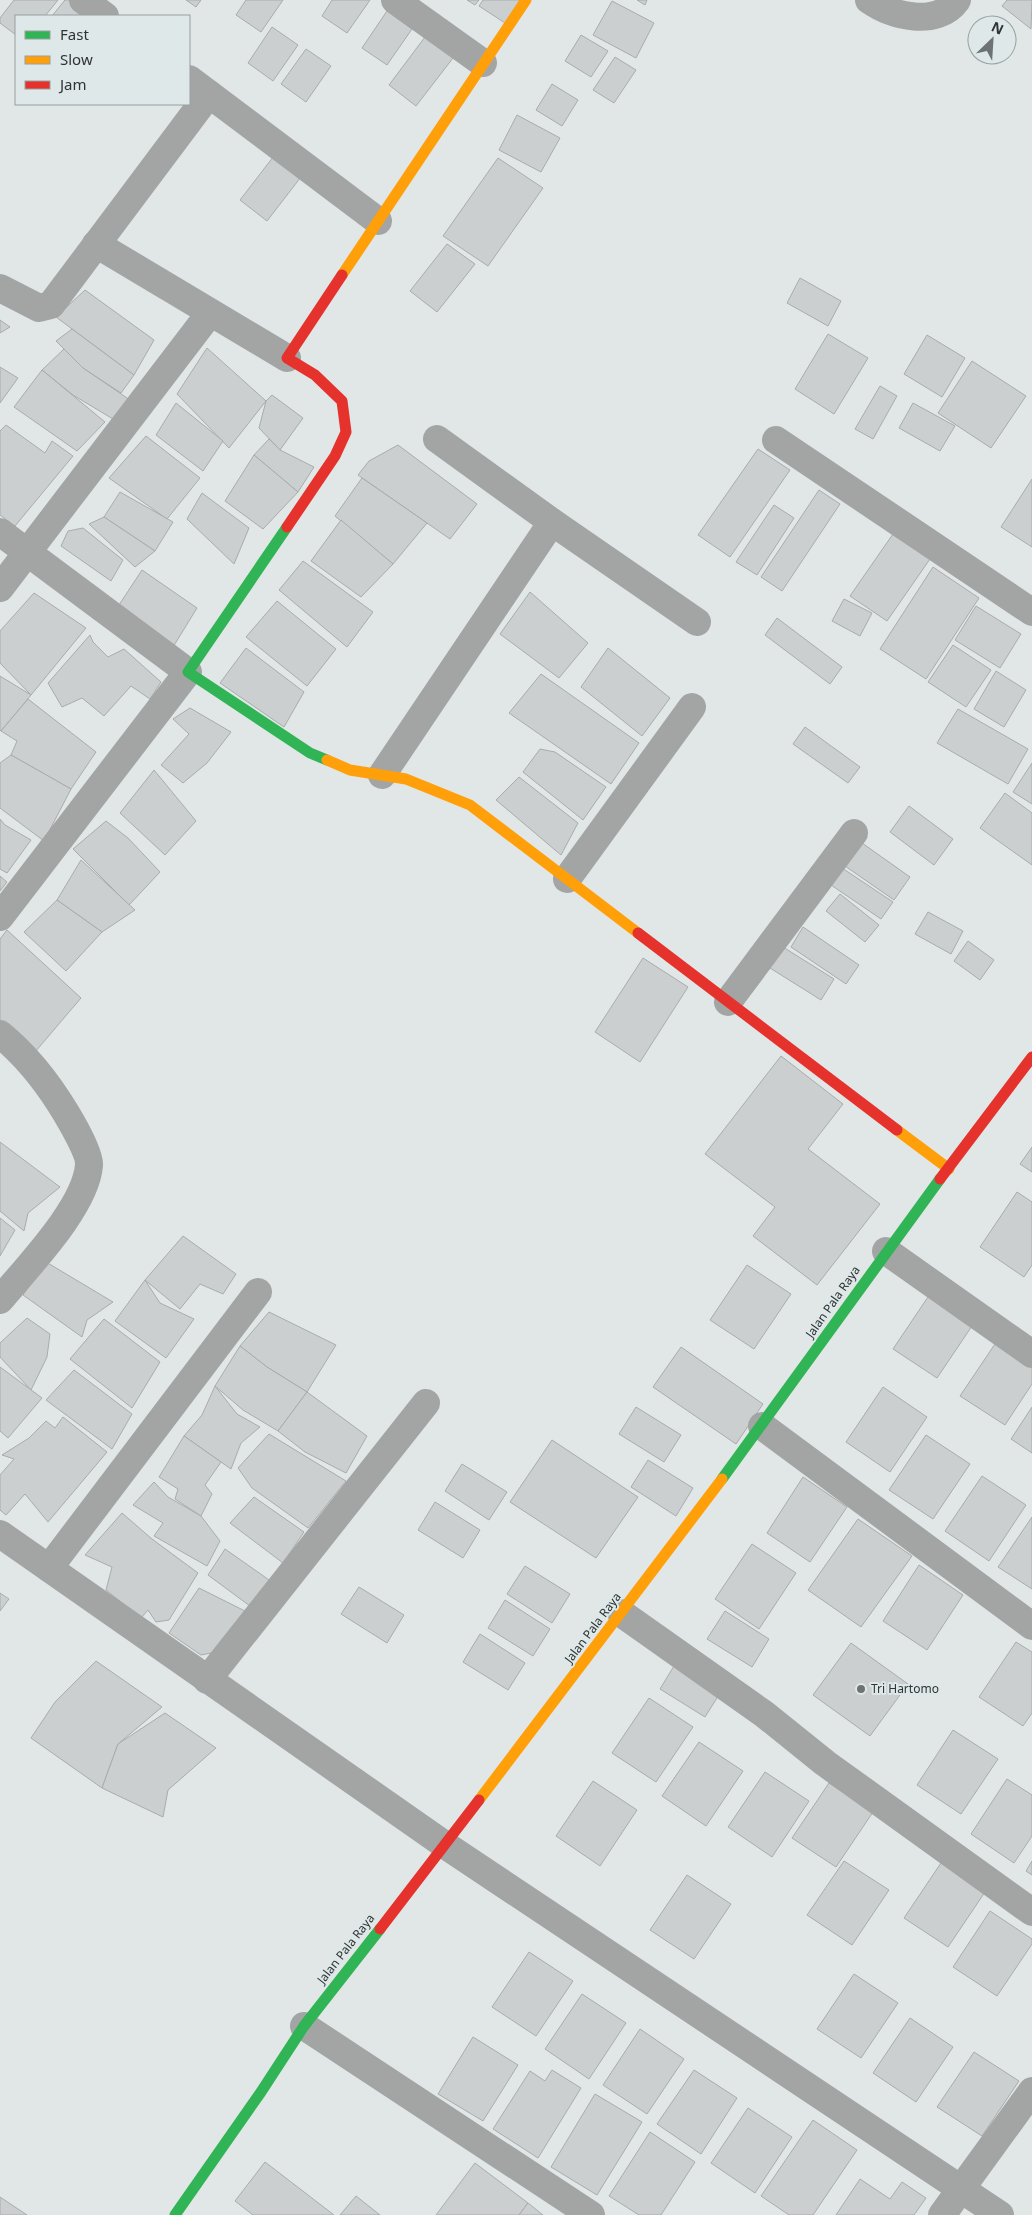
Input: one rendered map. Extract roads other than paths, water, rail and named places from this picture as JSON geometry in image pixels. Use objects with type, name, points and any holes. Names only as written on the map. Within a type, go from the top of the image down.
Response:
[{"type":"street","points":[[83,0],[104,15]]},
{"type":"street","points":[[395,0],[483,64]]},
{"type":"street","points":[[287,358],[526,0]]},
{"type":"street","points":[[869,0],[879,7],[910,17],[935,14],[953,6],[957,0]]},
{"type":"street","points":[[190,101],[199,87],[378,221]]},
{"type":"street","points":[[0,288],[39,308],[51,305],[96,244],[187,105]]},
{"type":"street","points":[[0,917],[188,672],[335,456],[346,432],[342,401],[315,375],[96,244]]},
{"type":"street","points":[[0,588],[210,313]]},
{"type":"street","points":[[437,439],[552,522],[697,622]]},
{"type":"street","points":[[776,440],[1032,612]]},
{"type":"street","points":[[382,775],[552,522]]},
{"type":"street","points":[[0,532],[188,672],[310,753],[350,770],[406,778],[470,804],[949,1169]]},
{"type":"street","points":[[567,879],[692,707]]},
{"type":"street","points":[[728,1002],[854,833]]},
{"type":"street","points":[[0,1034],[20,1050],[56,1095],[77,1133],[90,1163],[83,1191],[74,1209],[0,1299]]},
{"type":"street","name":"Jalan Pala Raya","points":[[181,2213],[304,2026],[445,1845],[762,1426],[886,1252],[1032,1057]]},
{"type":"street","points":[[886,1252],[1032,1354]]},
{"type":"street","points":[[49,1568],[258,1292]]},
{"type":"street","points":[[207,1680],[426,1404]]},
{"type":"street","points":[[762,1426],[1032,1626]]},
{"type":"street","points":[[0,1534],[445,1845],[1000,2215]]},
{"type":"street","points":[[621,1613],[764,1714],[825,1763],[1032,1912]]},
{"type":"street","points":[[304,2026],[590,2215]]},
{"type":"street","points":[[942,2215],[959,2189],[1032,2091]]},
{"type":"place","name":"Tri Hartomo","points":[[861,1689]]}]
